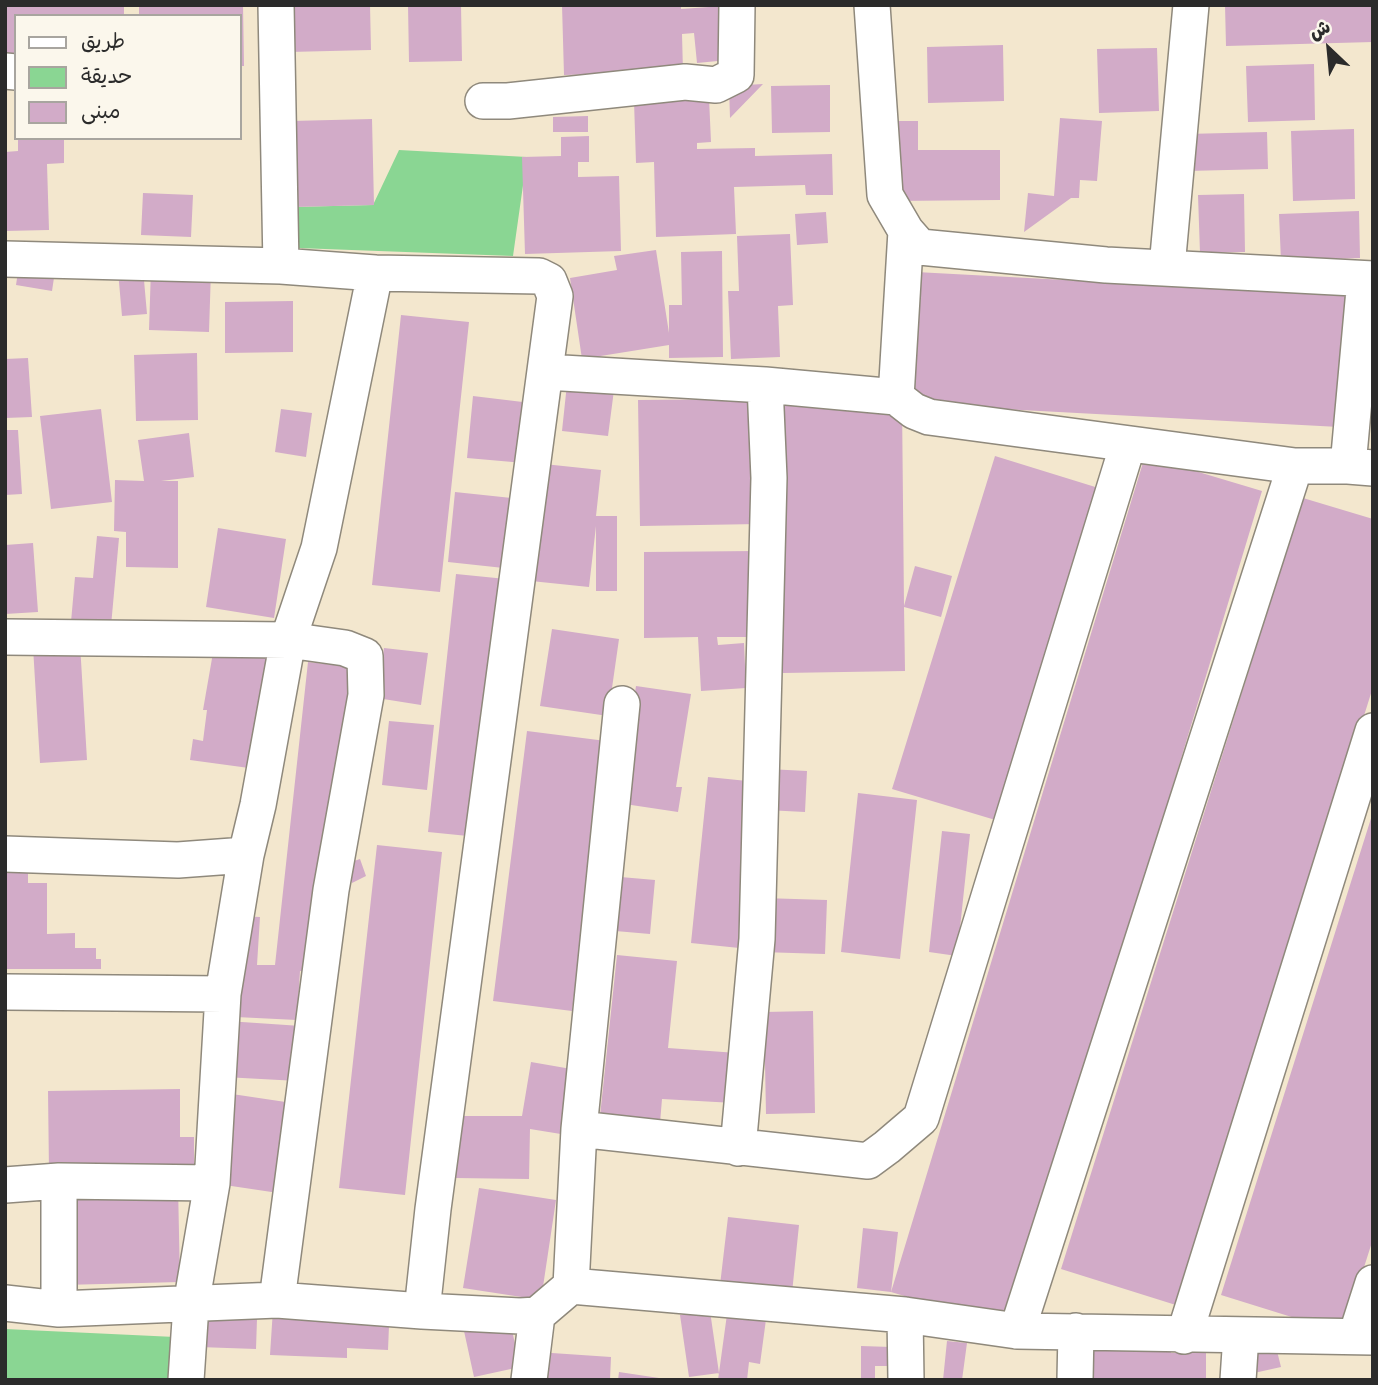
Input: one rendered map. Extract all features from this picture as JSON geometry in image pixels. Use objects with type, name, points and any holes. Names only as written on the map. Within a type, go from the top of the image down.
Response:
[{"type":"street","points":[[276,5],[281,266]]},
{"type":"street","points":[[483,102],[508,102],[685,82],[716,85],[736,75],[737,5]]},
{"type":"street","points":[[546,373],[765,385],[896,397],[914,411],[929,417],[1295,466],[1361,467],[1369,279],[1107,265],[920,247],[906,232],[885,195],[872,5]]},
{"type":"street","points":[[1167,267],[1191,5]]},
{"type":"street","points":[[896,397],[906,232]]},
{"type":"street","points":[[5,259],[281,266],[375,273],[539,276],[549,281],[555,296],[433,1209],[422,1311]]},
{"type":"street","points":[[186,1380],[191,1305],[212,1183],[223,994],[246,855],[288,640],[319,548],[375,273]]},
{"type":"street","points":[[738,1148],[758,939],[769,478],[765,385]]},
{"type":"street","points":[[579,1129],[868,1161],[921,1118],[1128,444]]},
{"type":"street","points":[[1017,1331],[1295,466]]},
{"type":"street","points":[[5,637],[288,640],[345,648],[365,656],[366,695],[331,890],[277,1300]]},
{"type":"street","points":[[571,1286],[579,1129],[622,704]]},
{"type":"street","points":[[1184,1336],[1373,731]]},
{"type":"street","points":[[5,854],[178,860],[246,855]]},
{"type":"street","points":[[7,992],[223,994]]},
{"type":"street","points":[[5,1185],[59,1181],[212,1183]]},
{"type":"street","points":[[59,1181],[59,1309]]},
{"type":"street","points":[[5,1303],[59,1309],[277,1300],[520,1317],[537,1315],[571,1286],[905,1315],[1017,1331],[1184,1336],[1364,1337],[1373,1283]]},
{"type":"street","points":[[529,1380],[537,1315]]},
{"type":"street","points":[[905,1315],[906,1380]]},
{"type":"street","points":[[1075,1380],[1076,1331]]},
{"type":"street","points":[[1238,1380],[1241,1335]]},
{"type":"green space","points":[[399,150],[527,157],[513,256],[298,248],[293,207],[373,205]]},
{"type":"green space","points":[[5,1329],[175,1337],[169,1380],[5,1380]]},
{"type":"building","points":[[5,5],[124,5],[124,14],[14,14],[14,60],[5,60]]},
{"type":"building","points":[[139,5],[243,5],[244,66],[242,14],[139,14]]},
{"type":"building","points":[[288,5],[370,5],[371,50],[289,52]]},
{"type":"building","points":[[408,5],[461,5],[462,61],[409,62]]},
{"type":"building","points":[[562,5],[681,5],[681,9],[723,6],[728,60],[697,63],[694,33],[682,34],[683,72],[564,75]]},
{"type":"building","points":[[1225,5],[1373,5],[1373,42],[1226,46]]},
{"type":"building","points":[[1003,45],[1004,101],[928,103],[927,47]]},
{"type":"building","points":[[1157,48],[1159,111],[1099,113],[1097,49]]},
{"type":"building","points":[[1314,64],[1315,120],[1248,122],[1246,66]]},
{"type":"building","points":[[763,84],[730,118],[729,86]]},
{"type":"building","points":[[830,85],[830,132],[772,133],[771,86]]},
{"type":"building","points":[[709,98],[711,142],[697,143],[697,149],[755,148],[755,156],[832,154],[833,195],[806,195],[805,185],[734,187],[736,234],[656,237],[654,162],[636,163],[634,101]]},
{"type":"building","points":[[588,116],[588,132],[553,132],[553,117]]},
{"type":"building","points":[[1060,118],[1102,121],[1097,181],[1080,180],[1079,198],[1071,198],[1024,232],[1028,193],[1054,196]]},
{"type":"building","points":[[372,119],[374,205],[293,207],[291,121]]},
{"type":"building","points":[[893,121],[918,121],[918,150],[1000,150],[1000,200],[893,201]]},
{"type":"building","points":[[1354,129],[1355,199],[1293,201],[1291,131]]},
{"type":"building","points":[[1267,132],[1268,169],[1187,171],[1186,134]]},
{"type":"building","points":[[589,136],[589,162],[578,162],[578,177],[619,176],[621,251],[525,254],[522,157],[561,156],[561,137]]},
{"type":"building","points":[[18,140],[64,140],[64,163],[47,164],[49,230],[5,231],[5,152],[18,151]]},
{"type":"building","points":[[143,193],[193,195],[191,237],[141,235]]},
{"type":"building","points":[[1244,194],[1245,252],[1200,253],[1198,195]]},
{"type":"building","points":[[1359,211],[1360,258],[1281,261],[1279,214]]},
{"type":"building","points":[[826,212],[828,243],[797,245],[795,214]]},
{"type":"building","points":[[790,234],[793,305],[778,306],[780,357],[731,359],[728,291],[739,291],[737,236]]},
{"type":"building","points":[[656,250],[669,333],[669,305],[682,305],[681,252],[722,251],[723,357],[669,358],[669,345],[582,359],[570,278],[617,270],[614,256]]},
{"type":"building","points":[[19,265],[55,271],[52,291],[16,285]]},
{"type":"building","points":[[151,268],[211,270],[209,332],[149,330]]},
{"type":"building","points":[[143,269],[147,314],[122,316],[118,271]]},
{"type":"building","points":[[916,272],[1346,295],[1339,427],[909,404]]},
{"type":"building","points":[[293,301],[293,352],[225,353],[225,302]]},
{"type":"building","points":[[401,315],[469,322],[440,592],[372,585]]},
{"type":"building","points":[[197,353],[198,420],[136,421],[134,355]]},
{"type":"building","points":[[28,358],[32,417],[5,418],[5,359]]},
{"type":"building","points":[[567,384],[614,390],[608,436],[562,431]]},
{"type":"building","points":[[473,396],[531,403],[524,463],[467,458]]},
{"type":"building","points":[[758,399],[759,524],[640,526],[638,400]]},
{"type":"building","points":[[902,402],[904,606],[915,566],[952,576],[941,617],[904,607],[905,671],[783,673],[781,403]]},
{"type":"building","points":[[101,409],[112,502],[51,509],[40,416]]},
{"type":"building","points":[[281,409],[312,413],[306,457],[275,452]]},
{"type":"building","points":[[5,430],[18,430],[22,494],[5,495]]},
{"type":"building","points":[[189,433],[194,477],[161,481],[178,481],[178,568],[126,567],[126,532],[114,531],[115,480],[144,481],[138,440]]},
{"type":"building","points":[[995,456],[1105,490],[1002,822],[892,789]]},
{"type":"building","points":[[1145,456],[1262,491],[1009,1327],[891,1292]]},
{"type":"building","points":[[544,464],[601,470],[596,516],[617,516],[617,591],[596,591],[596,526],[589,587],[531,581]]},
{"type":"building","points":[[455,492],[521,499],[513,569],[448,562]]},
{"type":"building","points":[[1303,498],[1373,519],[1373,687],[1179,1306],[1061,1269]]},
{"type":"building","points":[[218,528],[286,539],[274,618],[206,607]]},
{"type":"building","points":[[97,536],[119,538],[111,626],[71,622],[75,577],[93,578]]},
{"type":"building","points":[[33,543],[38,612],[5,614],[5,545]]},
{"type":"building","points":[[756,551],[756,637],[717,637],[718,645],[744,643],[746,688],[701,691],[698,637],[644,638],[644,552]]},
{"type":"building","points":[[456,574],[506,579],[478,837],[428,832]]},
{"type":"building","points":[[552,629],[619,639],[608,716],[540,706]]},
{"type":"building","points":[[80,644],[87,760],[40,763],[33,647]]},
{"type":"building","points":[[214,647],[269,655],[259,718],[255,718],[249,768],[190,760],[193,739],[203,741],[207,710],[203,710]]},
{"type":"building","points":[[384,648],[428,653],[421,705],[377,698]]},
{"type":"building","points":[[308,662],[351,667],[317,972],[300,971],[297,1020],[236,1017],[242,916],[260,917],[257,965],[275,965]]},
{"type":"building","points":[[636,686],[691,694],[676,787],[682,787],[678,812],[618,803]]},
{"type":"building","points":[[389,721],[434,725],[427,790],[382,785]]},
{"type":"building","points":[[527,731],[606,741],[572,1011],[493,1001]]},
{"type":"building","points":[[768,769],[807,771],[805,812],[766,810]]},
{"type":"building","points":[[708,777],[767,783],[749,949],[691,943]]},
{"type":"building","points":[[858,793],[917,800],[900,959],[841,952]]},
{"type":"building","points":[[1373,812],[1373,1239],[1343,1333],[1221,1295]]},
{"type":"building","points":[[942,831],[970,834],[957,956],[929,952]]},
{"type":"building","points":[[377,845],[442,852],[405,1195],[339,1188]]},
{"type":"building","points":[[360,859],[366,876],[352,883],[345,864]]},
{"type":"building","points":[[6,865],[28,865],[28,883],[47,883],[47,934],[75,933],[75,948],[96,948],[96,959],[101,959],[101,969],[5,969]]},
{"type":"building","points":[[609,876],[655,880],[650,934],[604,930]]},
{"type":"building","points":[[763,898],[827,900],[825,954],[761,952]]},
{"type":"building","points":[[617,955],[677,961],[668,1048],[737,1053],[734,1103],[662,1099],[660,1123],[600,1116]]},
{"type":"building","points":[[813,1011],[815,1113],[766,1114],[764,1012]]},
{"type":"building","points":[[227,1021],[301,1026],[298,1081],[224,1077]]},
{"type":"building","points":[[531,1062],[577,1070],[567,1135],[530,1129],[529,1179],[455,1178],[456,1116],[522,1116]]},
{"type":"building","points":[[180,1089],[180,1137],[194,1137],[194,1170],[49,1172],[48,1091]]},
{"type":"building","points":[[232,1094],[299,1104],[285,1194],[218,1184]]},
{"type":"building","points":[[178,1185],[180,1282],[63,1285],[62,1188]]},
{"type":"building","points":[[479,1188],[556,1200],[541,1300],[463,1288]]},
{"type":"building","points":[[728,1217],[799,1225],[792,1293],[720,1285]]},
{"type":"building","points":[[863,1228],[898,1232],[891,1292],[857,1288]]},
{"type":"building","points":[[728,1307],[767,1312],[760,1364],[749,1362],[747,1380],[718,1380]]},
{"type":"building","points":[[273,1309],[353,1313],[353,1323],[389,1326],[388,1350],[347,1348],[347,1358],[270,1355]]},
{"type":"building","points":[[710,1311],[719,1373],[689,1377],[680,1315]]},
{"type":"building","points":[[200,1317],[257,1319],[256,1349],[199,1347]]},
{"type":"building","points":[[510,1321],[520,1367],[474,1377],[464,1331]]},
{"type":"building","points":[[947,1341],[967,1343],[962,1380],[943,1380]]},
{"type":"building","points":[[1171,1345],[1171,1353],[1206,1353],[1206,1380],[1081,1380],[1081,1346]]},
{"type":"building","points":[[861,1346],[891,1347],[891,1366],[875,1366],[875,1380],[861,1380]]},
{"type":"building","points":[[1276,1347],[1281,1367],[1254,1373],[1249,1353]]},
{"type":"building","points":[[537,1352],[611,1357],[610,1380],[535,1380]]},
{"type":"building","points":[[619,1372],[659,1378],[659,1380],[618,1380]]}]
